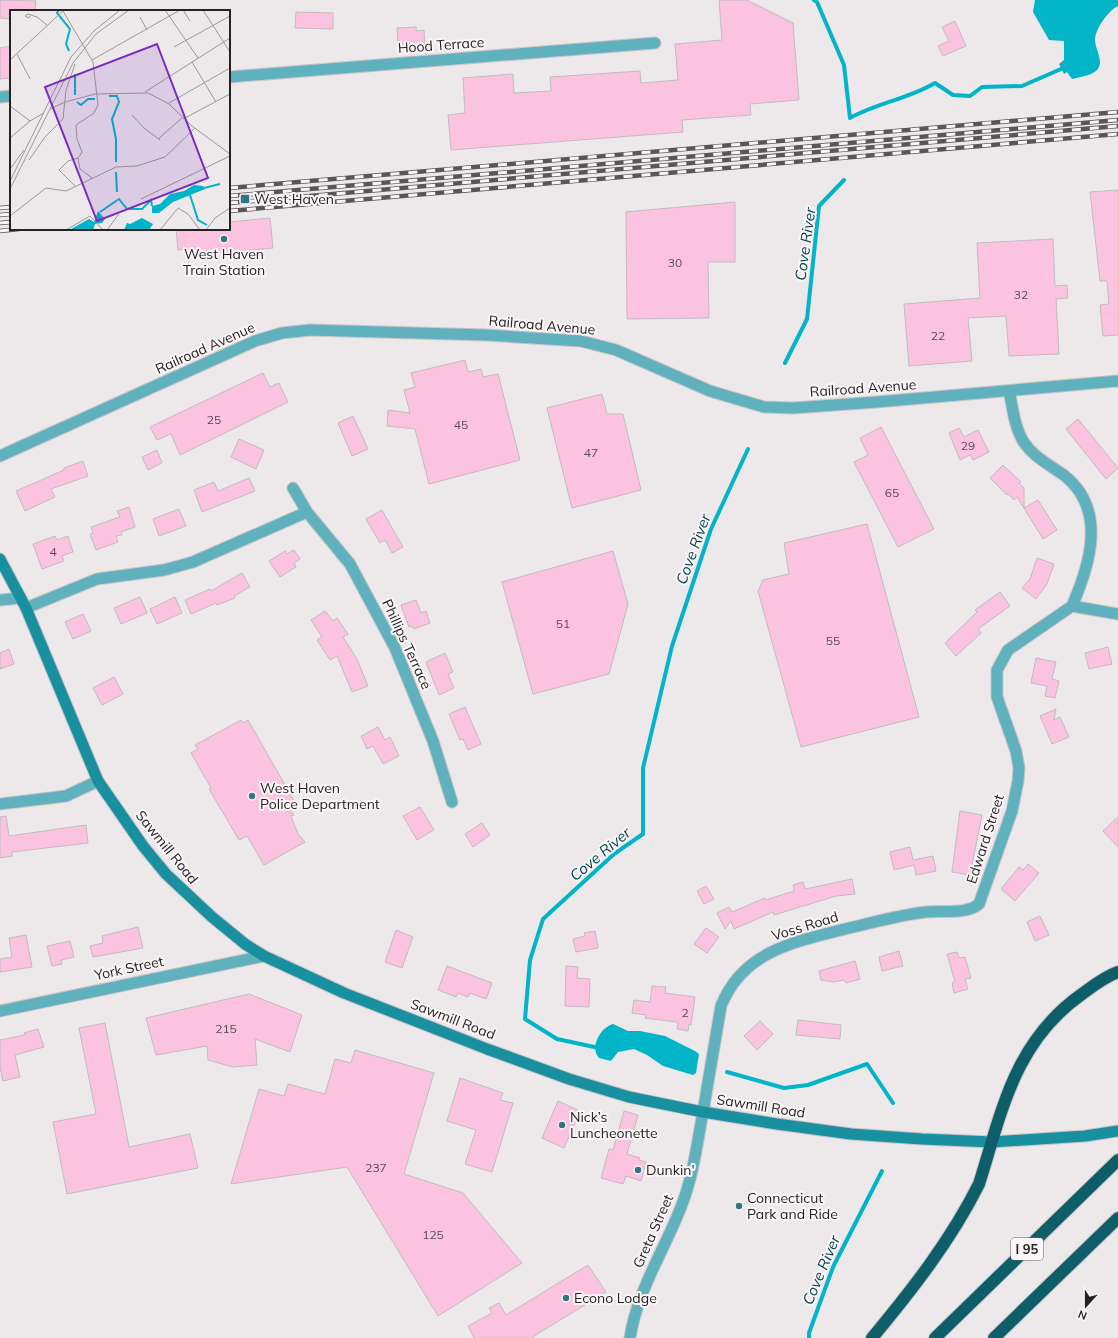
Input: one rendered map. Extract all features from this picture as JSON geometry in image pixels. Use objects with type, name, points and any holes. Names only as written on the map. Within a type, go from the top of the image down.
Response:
[{"type":"highway","points":[[872,1338],[908,1294],[934,1258],[973,1196],[979,1184],[1009,1087],[1020,1063],[1038,1036],[1068,1004],[1106,976],[1118,972]]},
{"type":"highway","name":"I 95","points":[[935,1338],[1118,1160]]},
{"type":"highway","points":[[994,1338],[1118,1218]]},
{"type":"main road","name":"Sawmill Road","points":[[0,560],[23,603],[98,780],[143,846],[166,874],[212,918],[245,944],[264,956],[344,993],[569,1079],[612,1093],[703,1112],[851,1134],[992,1142],[1085,1136],[1118,1131]]},
{"type":"street","name":"Hood Terrace","points":[[230,77],[655,43]]},
{"type":"street","points":[[0,97],[10,96]]},
{"type":"street","name":"Railroad Avenue","points":[[0,456],[255,341],[282,333],[310,330],[486,335],[581,341],[616,350],[710,391],[764,407],[793,408],[878,402],[1118,381]]},
{"type":"street","points":[[1010,391],[1015,424],[1023,440],[1035,455],[1070,481],[1080,494],[1088,510],[1091,528],[1090,551],[1086,571],[1072,606],[1118,614]]},
{"type":"street","name":"Phillips Terrace","points":[[293,488],[307,512],[350,564],[395,648],[434,741],[452,802]]},
{"type":"street","points":[[0,600],[23,603],[97,579],[164,570],[193,562],[307,512]]},
{"type":"street","name":"Edward Street","points":[[979,904],[1012,811],[1019,768],[1016,751],[997,698],[997,670],[1003,656],[1013,646],[1072,606]]},
{"type":"street","points":[[0,804],[66,796],[98,780]]},
{"type":"street","name":"Voss Road","points":[[703,1112],[721,1006],[724,997],[738,978],[754,962],[771,951],[802,940],[902,915],[932,911],[964,910],[974,908],[979,904]]},
{"type":"street","name":"York Street","points":[[0,1011],[264,956]]},
{"type":"street","name":"Greta Street","points":[[630,1338],[632,1327],[652,1267],[681,1208],[690,1180],[703,1112]]},
{"type":"water","points":[[1035,0],[1118,0],[1118,6],[1107,15],[1096,34],[1095,43],[1100,62],[1100,66],[1097,70],[1091,74],[1072,79],[1067,72],[1064,74],[1059,64],[1064,60],[1064,41],[1049,40],[1033,12]]},
{"type":"water","points":[[613,1024],[628,1031],[640,1031],[665,1036],[695,1051],[699,1054],[696,1073],[693,1075],[663,1066],[647,1055],[634,1049],[618,1052],[611,1061],[599,1058],[596,1054],[595,1048],[598,1038],[604,1029]]},
{"type":"building","points":[[0,0],[36,1],[35,10],[10,10],[10,19],[0,18]]},
{"type":"building","points":[[719,0],[747,0],[793,23],[799,100],[750,104],[751,115],[682,120],[683,132],[451,150],[448,115],[465,113],[463,78],[513,74],[514,93],[551,91],[550,77],[640,71],[641,83],[678,80],[675,44],[722,40]]},
{"type":"building","points":[[296,12],[333,13],[333,29],[295,28]]},
{"type":"building","points":[[955,21],[966,46],[943,56],[938,46],[949,41],[942,27]]},
{"type":"building","points":[[416,27],[416,31],[424,30],[425,46],[398,48],[397,28]]},
{"type":"building","points":[[10,46],[10,78],[0,79],[0,48]]},
{"type":"building","points":[[1118,190],[1118,335],[1103,336],[1100,305],[1109,304],[1107,281],[1100,281],[1090,192]]},
{"type":"building","points":[[735,202],[735,262],[708,262],[709,318],[627,319],[626,212]]},
{"type":"building","name":"West Haven Train Station","points":[[270,218],[273,248],[185,256],[185,249],[178,250],[176,230],[230,230],[230,222]]},
{"type":"building","points":[[1053,239],[1055,286],[1067,285],[1068,298],[1056,299],[1059,354],[1009,356],[1006,316],[968,318],[972,361],[909,366],[904,304],[980,298],[977,243]]},
{"type":"building","points":[[465,360],[468,372],[481,369],[483,377],[498,374],[520,460],[429,484],[415,429],[387,426],[388,410],[410,413],[404,390],[415,387],[411,373]]},
{"type":"building","points":[[263,373],[270,387],[279,383],[288,402],[180,455],[171,434],[157,440],[150,427]]},
{"type":"building","points":[[602,394],[607,414],[623,414],[641,490],[572,508],[547,408]]},
{"type":"building","points":[[353,416],[368,449],[352,456],[338,423]]},
{"type":"building","points":[[1078,419],[1118,468],[1106,479],[1066,429]]},
{"type":"building","points":[[881,427],[934,529],[898,547],[854,462],[868,455],[860,438]]},
{"type":"building","points":[[959,428],[964,437],[978,430],[989,452],[973,460],[970,455],[960,460],[949,433]]},
{"type":"building","points":[[239,439],[264,450],[256,469],[231,457]]},
{"type":"building","points":[[157,450],[162,463],[148,470],[142,457]]},
{"type":"building","points":[[83,461],[88,476],[51,489],[55,497],[25,511],[16,491],[64,470],[64,468]]},
{"type":"building","points":[[1003,465],[1021,482],[1019,483],[1024,488],[1024,508],[1038,500],[1057,530],[1043,539],[1017,497],[1014,500],[990,478]]},
{"type":"building","points":[[249,478],[255,491],[202,512],[194,490],[214,482],[218,491]]},
{"type":"building","points":[[129,507],[135,527],[121,532],[122,535],[116,536],[118,542],[96,550],[90,534],[93,533],[91,527],[120,517],[117,511]]},
{"type":"building","points":[[179,509],[186,526],[159,536],[153,519]]},
{"type":"building","points":[[382,510],[403,547],[392,553],[385,540],[380,543],[366,519]]},
{"type":"building","points":[[867,524],[919,717],[801,747],[758,591],[763,580],[789,574],[784,543]]},
{"type":"building","points":[[55,536],[57,540],[68,536],[73,552],[62,556],[64,561],[42,569],[33,544]]},
{"type":"building","points":[[294,550],[300,559],[294,563],[296,567],[280,577],[269,561],[285,551],[287,554]]},
{"type":"building","points":[[613,551],[628,604],[609,674],[533,694],[502,582]]},
{"type":"building","points":[[1037,558],[1054,564],[1047,584],[1036,599],[1022,588],[1030,579]]},
{"type":"building","points":[[242,573],[250,587],[234,596],[235,598],[217,605],[216,603],[191,614],[185,600],[210,589],[211,591]]},
{"type":"building","points":[[1000,592],[1010,606],[978,629],[981,633],[956,656],[945,643],[977,612],[975,610]]},
{"type":"building","points":[[140,597],[147,613],[121,624],[114,608]]},
{"type":"building","points":[[175,597],[182,613],[157,624],[150,609]]},
{"type":"building","points":[[416,600],[421,613],[426,611],[430,623],[414,629],[412,626],[409,627],[401,605]]},
{"type":"building","points":[[325,611],[333,621],[337,618],[348,634],[343,637],[357,659],[368,686],[352,692],[337,656],[330,660],[317,640],[322,637],[311,620]]},
{"type":"building","points":[[83,614],[91,631],[73,639],[65,622]]},
{"type":"building","points":[[1108,647],[1112,664],[1089,669],[1085,653]]},
{"type":"building","points":[[9,649],[14,664],[0,669],[0,653]]},
{"type":"building","points":[[445,653],[453,672],[448,674],[454,688],[439,695],[426,662]]},
{"type":"building","points":[[1036,658],[1056,662],[1052,679],[1059,681],[1055,698],[1045,696],[1047,686],[1031,683]]},
{"type":"building","points":[[114,677],[123,694],[102,705],[93,688]]},
{"type":"building","points":[[465,707],[481,744],[468,750],[463,739],[460,740],[449,714]]},
{"type":"building","points":[[1056,709],[1054,720],[1060,717],[1069,737],[1052,744],[1040,716]]},
{"type":"building","name":"West Haven Police Department","points":[[241,720],[243,723],[248,720],[297,806],[290,810],[294,815],[291,816],[298,834],[305,842],[264,865],[247,836],[239,840],[209,789],[211,788],[191,753],[198,749],[195,745]]},
{"type":"building","points":[[378,727],[385,740],[390,737],[399,756],[383,764],[373,746],[367,749],[361,736]]},
{"type":"building","points":[[420,807],[434,830],[417,840],[403,816]]},
{"type":"building","points":[[960,811],[982,815],[970,875],[952,872]]},
{"type":"building","points":[[6,816],[9,836],[86,825],[88,843],[12,852],[12,856],[0,858],[0,817]]},
{"type":"building","points":[[1118,817],[1118,847],[1103,831]]},
{"type":"building","points":[[482,823],[490,835],[473,847],[465,834]]},
{"type":"building","points":[[910,847],[913,860],[933,856],[936,871],[916,875],[914,865],[894,870],[890,852]]},
{"type":"building","points":[[1028,864],[1039,873],[1015,901],[1001,889],[1019,867],[1023,870]]},
{"type":"building","points":[[852,879],[855,894],[836,896],[774,915],[773,912],[734,929],[731,921],[725,929],[717,913],[729,907],[732,912],[765,898],[765,900],[794,891],[793,885],[803,882],[805,889]]},
{"type":"building","points":[[706,886],[714,899],[704,904],[697,891]]},
{"type":"building","points":[[1040,916],[1049,935],[1035,941],[1027,922]]},
{"type":"building","points":[[138,927],[143,948],[93,957],[90,946],[103,943],[102,936]]},
{"type":"building","points":[[706,928],[719,937],[707,953],[694,944]]},
{"type":"building","points":[[396,930],[413,937],[402,968],[385,962]]},
{"type":"building","points":[[595,931],[598,948],[576,952],[573,939],[585,936],[584,933]]},
{"type":"building","points":[[26,935],[32,967],[0,972],[0,959],[12,957],[9,938]]},
{"type":"building","points":[[70,941],[74,957],[61,960],[62,964],[52,966],[47,946]]},
{"type":"building","points":[[899,951],[903,966],[882,971],[879,957]]},
{"type":"building","points":[[957,952],[959,958],[965,957],[971,978],[965,979],[968,989],[954,993],[952,983],[955,982],[947,954]]},
{"type":"building","points":[[855,961],[860,979],[846,983],[844,980],[834,982],[821,980],[819,971]]},
{"type":"building","points":[[447,966],[492,983],[486,999],[470,993],[468,997],[458,993],[456,997],[438,990]]},
{"type":"building","points":[[566,966],[578,967],[577,978],[590,979],[589,1007],[565,1006]]},
{"type":"building","points":[[652,986],[666,987],[665,993],[695,997],[691,1025],[689,1024],[688,1031],[677,1029],[678,1023],[676,1022],[645,1018],[646,1015],[632,1013],[634,1000],[650,1002]]},
{"type":"building","points":[[249,994],[302,1015],[290,1052],[255,1039],[257,1065],[233,1067],[208,1060],[207,1046],[156,1055],[146,1018]]},
{"type":"building","points":[[798,1020],[841,1025],[840,1039],[796,1035]]},
{"type":"building","points":[[760,1021],[773,1034],[757,1050],[744,1036]]},
{"type":"building","points":[[105,1023],[129,1147],[190,1134],[198,1168],[67,1194],[53,1122],[96,1114],[79,1028]]},
{"type":"building","points":[[38,1029],[44,1047],[15,1055],[20,1077],[3,1081],[0,1068],[0,1040],[25,1035],[24,1033]]},
{"type":"building","points":[[355,1050],[434,1073],[404,1174],[463,1193],[522,1263],[438,1316],[347,1167],[231,1184],[259,1089],[284,1096],[288,1084],[325,1094],[335,1059],[351,1063]]},
{"type":"building","points":[[460,1078],[503,1093],[500,1100],[513,1103],[492,1172],[465,1164],[476,1130],[447,1121]]},
{"type":"building","points":[[558,1101],[580,1111],[564,1148],[542,1138]]},
{"type":"building","points":[[624,1111],[638,1115],[627,1154],[640,1158],[639,1160],[646,1162],[641,1181],[626,1176],[623,1184],[601,1178],[609,1149],[613,1150]]},
{"type":"building","name":"Econo Lodge","points":[[588,1265],[606,1292],[531,1338],[474,1338],[468,1326],[492,1313],[489,1308],[499,1303],[506,1315]]},
{"type":"waterway","points":[[814,0],[817,2],[844,65],[850,118],[871,108],[914,93],[935,83],[953,95],[970,96],[982,87],[1022,86],[1061,69]]},
{"type":"waterway","name":"Cove River","points":[[785,363],[807,319],[819,206],[844,180]]},
{"type":"waterway","name":"Cove River","points":[[599,1048],[557,1039],[525,1019],[530,960],[543,919],[614,854],[643,834],[643,768],[672,646],[711,529],[748,449]]},
{"type":"waterway","name":"Cove River","points":[[727,1072],[784,1088],[808,1085],[867,1064],[893,1103]]},
{"type":"waterway","name":"Cove River","points":[[809,1338],[809,1333],[833,1267],[882,1171]]},
{"type":"railway","points":[[230,188],[1118,112]]},
{"type":"railway","points":[[230,196],[1118,120]]},
{"type":"railway","points":[[230,203],[1118,126]]},
{"type":"railway","points":[[230,211],[1118,134]]},
{"type":"railway","points":[[0,208],[10,207]]},
{"type":"railway","points":[[0,215],[10,214]]},
{"type":"railway","points":[[0,223],[10,222]]},
{"type":"railway","points":[[0,231],[10,230]]},
{"type":"place","name":"West Haven","points":[[245,199]]},
{"type":"place","name":"West Haven Train Station","points":[[224,239]]},
{"type":"place","name":"West Haven Police Department","points":[[252,796]]},
{"type":"place","name":"Nick’s Luncheonette","points":[[562,1125]]},
{"type":"place","name":"Dunkin'","points":[[638,1170]]},
{"type":"place","name":"Connecticut Park and Ride","points":[[739,1206]]},
{"type":"place","name":"Econo Lodge","points":[[566,1298]]}]
